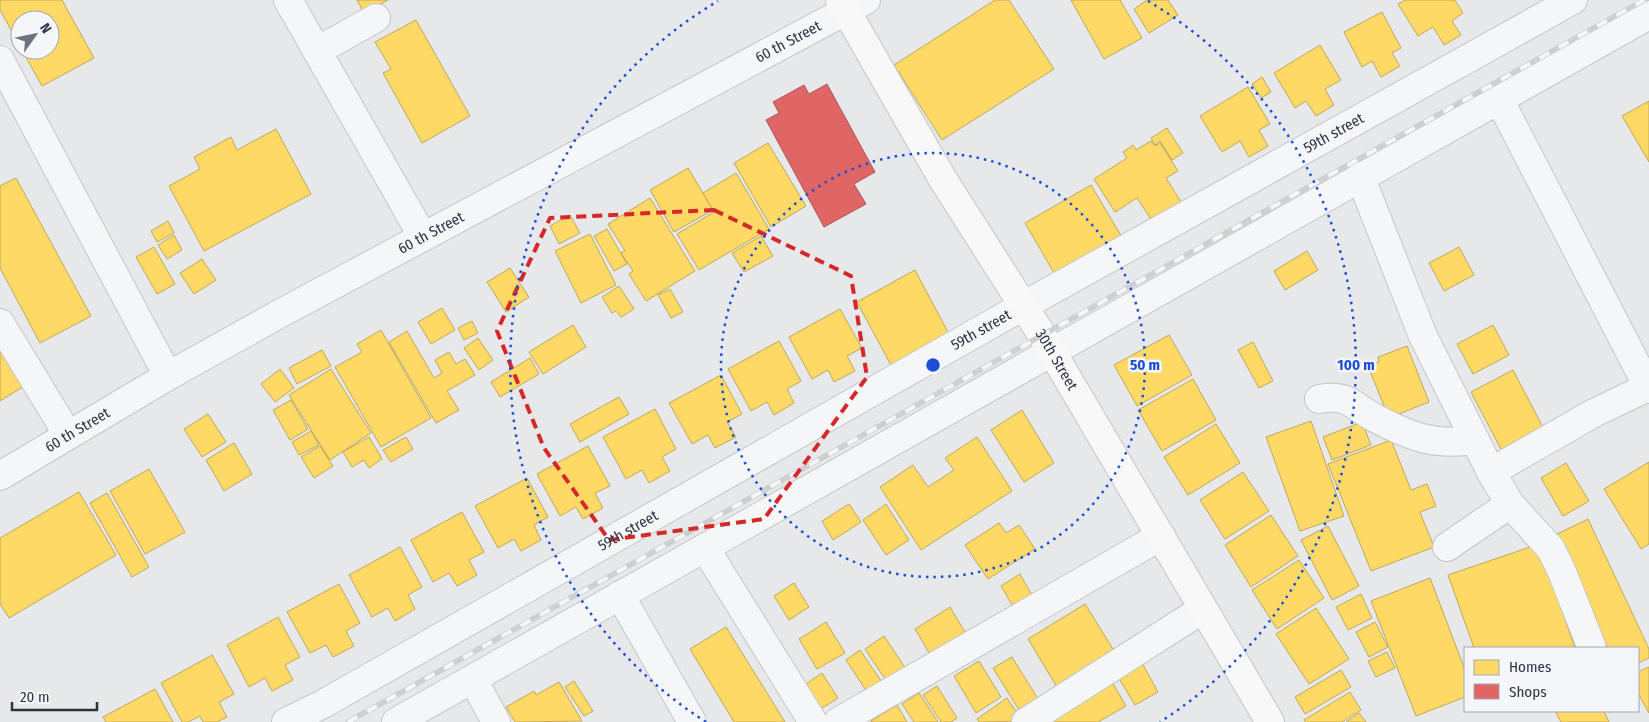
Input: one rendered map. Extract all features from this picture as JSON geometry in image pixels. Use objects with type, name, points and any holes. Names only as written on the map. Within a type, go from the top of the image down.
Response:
[{"type":"main road","name":"30th Street","points":[[851,4],[942,178],[1051,352],[1270,722]]},
{"type":"street","points":[[288,0],[422,238]]},
{"type":"street","name":"59th street","points":[[286,722],[328,713],[1023,306],[1573,0]]},
{"type":"street","name":"60 th Street","points":[[0,476],[168,376],[851,4]]},
{"type":"street","points":[[396,722],[1360,176],[1649,15]]},
{"type":"street","points":[[317,51],[376,18]]},
{"type":"street","points":[[0,60],[168,376]]},
{"type":"street","points":[[1491,472],[1592,414],[1649,388],[1499,99]]},
{"type":"street","points":[[1360,176],[1423,336],[1491,472],[1510,504],[1551,549],[1592,647]]},
{"type":"street","points":[[0,323],[68,435]]},
{"type":"street","points":[[1319,399],[1334,396],[1347,400],[1375,418],[1438,443],[1452,444],[1475,440]]},
{"type":"street","points":[[1447,547],[1510,504]]},
{"type":"street","points":[[838,722],[1161,536]]},
{"type":"street","points":[[705,548],[813,722]]},
{"type":"street","points":[[620,595],[692,722]]},
{"type":"street","points":[[1026,722],[1204,609]]},
{"type":"street","points":[[473,679],[496,722]]},
{"type":"highlighted area","points":[[714,210],[851,276],[867,377],[764,519],[609,540],[544,448],[497,331],[550,218]]},
{"type":"building: Homes","points":[[0,0],[62,0],[94,58],[42,86],[28,60],[60,60],[60,10],[10,10],[10,28],[0,10]]},
{"type":"building: Homes","points":[[357,0],[388,0],[364,13]]},
{"type":"building: Homes","points":[[995,0],[1009,0],[1054,69],[942,140],[894,65]]},
{"type":"building: Homes","points":[[1071,0],[1120,0],[1142,38],[1104,59]]},
{"type":"building: Homes","points":[[1147,0],[1168,0],[1178,15],[1149,33],[1134,9]]},
{"type":"building: Homes","points":[[1405,0],[1455,0],[1463,13],[1452,21],[1461,35],[1444,45],[1433,27],[1418,36],[1398,4]]},
{"type":"building: Homes","points":[[1382,12],[1401,48],[1392,53],[1400,66],[1381,77],[1372,61],[1362,67],[1344,32]]},
{"type":"building: Homes","points":[[416,20],[470,116],[422,143],[383,73],[391,69],[375,42]]},
{"type":"building: Homes","points":[[1320,45],[1341,80],[1325,89],[1334,105],[1316,116],[1306,101],[1295,108],[1274,73]]},
{"type":"building: Homes","points":[[1262,77],[1271,92],[1261,98],[1252,84]]},
{"type":"building: Homes","points":[[1248,87],[1270,124],[1259,130],[1268,146],[1249,157],[1240,141],[1222,152],[1200,116]]},
{"type":"building: Homes","points":[[1649,101],[1649,162],[1622,116]]},
{"type":"building: Homes","points":[[1167,128],[1183,153],[1172,160],[1160,141],[1155,145],[1151,138]]},
{"type":"building: Homes","points":[[276,129],[311,194],[204,251],[169,186],[200,169],[194,157],[231,137],[237,150]]},
{"type":"building: Homes","points":[[1151,141],[1155,146],[1160,143],[1178,171],[1166,178],[1183,205],[1154,224],[1137,198],[1115,212],[1094,179],[1127,158],[1123,152],[1133,145],[1136,150]]},
{"type":"building: Homes","points":[[768,143],[806,206],[771,227],[734,163]]},
{"type":"building: Homes","points":[[688,168],[713,210],[674,232],[650,190]]},
{"type":"building: Homes","points":[[736,173],[769,229],[699,270],[677,234],[714,212],[703,193]]},
{"type":"building: Homes","points":[[16,178],[91,316],[40,343],[0,268],[0,186]]},
{"type":"building: Homes","points":[[1091,185],[1126,244],[1060,283],[1025,223]]},
{"type":"building: Homes","points":[[650,198],[695,271],[646,301],[629,274],[633,271],[621,253],[625,251],[608,224]]},
{"type":"building: Homes","points":[[570,215],[580,233],[559,244],[550,226]]},
{"type":"building: Homes","points":[[168,221],[174,233],[157,242],[151,231]]},
{"type":"building: Homes","points":[[607,229],[627,264],[614,271],[594,236]]},
{"type":"building: Homes","points":[[590,234],[616,285],[581,303],[555,251]]},
{"type":"building: Homes","points":[[174,235],[182,250],[167,259],[158,245]]},
{"type":"building: Homes","points":[[761,236],[773,256],[744,272],[732,253]]},
{"type":"building: Homes","points":[[154,247],[175,284],[157,294],[136,257]]},
{"type":"building: Homes","points":[[1459,247],[1474,275],[1444,291],[1429,263]]},
{"type":"building: Homes","points":[[1307,251],[1318,270],[1285,290],[1274,271]]},
{"type":"building: Homes","points":[[202,259],[216,280],[194,294],[180,273]]},
{"type":"building: Homes","points":[[510,268],[529,297],[506,312],[487,282]]},
{"type":"building: Homes","points":[[915,270],[950,336],[892,367],[857,302]]},
{"type":"building: Homes","points":[[619,286],[634,309],[621,317],[616,311],[612,313],[602,297]]},
{"type":"building: Homes","points":[[670,289],[683,312],[671,318],[658,295]]},
{"type":"building: Homes","points":[[442,308],[455,330],[431,344],[418,322]]},
{"type":"building: Homes","points":[[840,309],[862,348],[847,356],[855,371],[834,382],[828,370],[812,379],[789,337]]},
{"type":"building: Homes","points":[[472,321],[478,333],[464,340],[458,328]]},
{"type":"building: Homes","points":[[573,325],[586,347],[543,374],[529,352]]},
{"type":"building: Homes","points":[[1493,325],[1509,355],[1473,374],[1457,344]]},
{"type":"building: Homes","points":[[381,330],[431,418],[381,447],[335,367],[362,352],[357,344]]},
{"type":"building: Homes","points":[[407,331],[434,378],[442,373],[435,360],[449,352],[456,364],[465,359],[475,375],[447,391],[459,410],[436,423],[389,342]]},
{"type":"building: Homes","points":[[1169,335],[1192,375],[1137,406],[1114,365]]},
{"type":"building: Homes","points":[[478,338],[493,360],[479,370],[464,348]]},
{"type":"building: Homes","points":[[779,341],[801,381],[787,389],[794,403],[774,415],[767,402],[751,411],[728,369]]},
{"type":"building: Homes","points":[[0,342],[26,385],[0,401]]},
{"type":"building: Homes","points":[[1253,342],[1273,381],[1259,388],[1238,350]]},
{"type":"building: Homes","points":[[1407,346],[1429,402],[1389,418],[1368,366],[1379,362],[1378,357]]},
{"type":"building: Homes","points":[[322,350],[331,366],[297,384],[289,368]]},
{"type":"building: Homes","points":[[530,358],[539,374],[500,397],[491,382]]},
{"type":"building: Homes","points":[[280,369],[294,388],[275,402],[261,384]]},
{"type":"building: Homes","points":[[331,369],[371,433],[330,460],[289,395]]},
{"type":"building: Homes","points":[[1513,370],[1546,433],[1504,455],[1471,392]]},
{"type":"building: Homes","points":[[721,375],[742,414],[727,422],[736,437],[715,448],[708,435],[692,444],[669,403]]},
{"type":"building: Homes","points":[[1193,379],[1216,420],[1162,451],[1138,410]]},
{"type":"building: Homes","points":[[619,397],[629,414],[580,442],[570,424]]},
{"type":"building: Homes","points":[[291,400],[308,429],[290,440],[273,410]]},
{"type":"building: Homes","points":[[655,409],[676,449],[662,457],[670,471],[649,483],[642,470],[626,479],[603,437]]},
{"type":"building: Homes","points":[[1022,410],[1054,463],[1024,482],[991,430]]},
{"type":"building: Homes","points":[[208,414],[226,442],[202,457],[184,429]]},
{"type":"building: Homes","points":[[1311,421],[1344,516],[1300,531],[1266,437]]},
{"type":"building: Homes","points":[[1362,422],[1371,445],[1332,460],[1323,437]]},
{"type":"building: Homes","points":[[1216,424],[1240,463],[1188,495],[1164,457]]},
{"type":"building: Homes","points":[[311,431],[319,445],[299,455],[292,442]]},
{"type":"building: Homes","points":[[369,437],[382,459],[369,468],[364,460],[352,467],[343,452]]},
{"type":"building: Homes","points":[[406,437],[413,449],[391,462],[383,450]]},
{"type":"building: Homes","points":[[977,437],[1012,491],[921,550],[880,487],[913,465],[928,487],[954,470],[945,458]]},
{"type":"building: Homes","points":[[1391,440],[1411,490],[1427,484],[1436,506],[1420,512],[1434,547],[1371,571],[1328,464]]},
{"type":"building: Homes","points":[[234,443],[252,474],[224,491],[206,460]]},
{"type":"building: Homes","points":[[320,446],[333,466],[314,478],[301,457]]},
{"type":"building: Homes","points":[[588,446],[610,486],[595,493],[603,508],[583,519],[576,507],[560,516],[537,474]]},
{"type":"building: Homes","points":[[1649,462],[1649,544],[1641,549],[1604,489]]},
{"type":"building: Homes","points":[[1566,463],[1589,501],[1563,516],[1541,478]]},
{"type":"building: Homes","points":[[149,469],[185,532],[145,554],[110,491]]},
{"type":"building: Homes","points":[[1243,472],[1269,511],[1225,539],[1200,500]]},
{"type":"building: Homes","points":[[527,478],[548,517],[534,525],[541,540],[521,551],[514,539],[498,548],[475,506]]},
{"type":"building: Homes","points":[[79,492],[116,555],[9,618],[0,604],[0,538]]},
{"type":"building: Homes","points":[[107,493],[149,567],[132,577],[90,503]]},
{"type":"building: Homes","points":[[849,504],[861,522],[833,540],[822,521]]},
{"type":"building: Homes","points":[[886,504],[909,540],[886,555],[863,520]]},
{"type":"building: Homes","points":[[462,512],[484,552],[469,560],[477,575],[457,586],[449,573],[433,582],[411,540]]},
{"type":"building: Homes","points":[[1271,515],[1298,556],[1251,587],[1225,545]]},
{"type":"building: Homes","points":[[1588,519],[1649,649],[1649,658],[1639,663],[1639,647],[1608,647],[1555,535]]},
{"type":"building: Homes","points":[[999,523],[1006,533],[1019,525],[1035,549],[988,579],[965,545]]},
{"type":"building: Homes","points":[[1328,526],[1359,586],[1332,600],[1301,540]]},
{"type":"building: Homes","points":[[1539,544],[1575,647],[1474,647],[1448,575]]},
{"type":"building: Homes","points":[[400,547],[422,587],[408,595],[415,609],[395,621],[388,608],[372,617],[349,575]]},
{"type":"building: Homes","points":[[1299,560],[1324,598],[1277,629],[1252,590]]},
{"type":"building: Homes","points":[[1020,574],[1034,599],[1015,610],[1001,586]]},
{"type":"building: Homes","points":[[1430,578],[1464,667],[1464,697],[1416,716],[1371,601]]},
{"type":"building: Homes","points":[[794,583],[809,607],[789,620],[774,596]]},
{"type":"building: Homes","points":[[339,584],[360,623],[346,631],[354,646],[333,657],[326,645],[310,653],[287,612]]},
{"type":"building: Homes","points":[[1361,594],[1372,618],[1348,630],[1336,607]]},
{"type":"building: Homes","points":[[1085,604],[1118,657],[1060,692],[1028,639]]},
{"type":"building: Homes","points":[[950,607],[971,642],[935,663],[915,629]]},
{"type":"building: Homes","points":[[1316,608],[1349,659],[1309,684],[1276,634]]},
{"type":"building: Homes","points":[[278,617],[300,657],[285,665],[293,680],[272,691],[265,678],[249,687],[227,645]]},
{"type":"building: Homes","points":[[826,622],[845,653],[817,669],[799,639]]},
{"type":"building: Homes","points":[[1375,622],[1388,647],[1369,657],[1356,632]]},
{"type":"building: Homes","points":[[726,627],[785,722],[734,722],[690,649]]},
{"type":"building: Homes","points":[[884,636],[908,672],[889,685],[865,649]]},
{"type":"building: Homes","points":[[860,650],[884,685],[869,695],[846,660]]},
{"type":"building: Homes","points":[[1387,652],[1395,668],[1376,677],[1368,661]]},
{"type":"building: Homes","points":[[212,655],[234,694],[219,702],[227,717],[217,722],[203,722],[200,716],[188,722],[182,722],[161,683]]},
{"type":"building: Homes","points":[[1012,657],[1043,707],[1024,718],[993,668]]},
{"type":"building: Homes","points":[[979,661],[1001,697],[976,713],[954,676]]},
{"type":"building: Homes","points":[[1142,663],[1158,692],[1135,705],[1118,677]]},
{"type":"building: Homes","points":[[1649,667],[1649,713],[1639,695],[1639,672]]},
{"type":"building: Homes","points":[[1341,670],[1351,687],[1305,714],[1295,697]]},
{"type":"building: Homes","points":[[822,673],[838,698],[816,712],[800,688]]},
{"type":"building: Homes","points":[[574,681],[593,711],[584,716],[565,687]]},
{"type":"building: Homes","points":[[559,682],[582,721],[515,722],[506,707],[534,691],[536,695]]},
{"type":"building: Homes","points":[[1112,682],[1126,706],[1098,722],[1045,722]]},
{"type":"building: Homes","points":[[937,686],[957,718],[951,722],[941,722],[923,695]]},
{"type":"building: Homes","points":[[155,689],[173,722],[106,722],[103,717]]},
{"type":"building: Homes","points":[[1350,692],[1361,710],[1342,722],[1306,722],[1304,720]]},
{"type":"building: Homes","points":[[919,693],[938,722],[914,722],[902,704]]},
{"type":"building: Homes","points":[[1007,698],[1022,721],[979,722],[977,719]]},
{"type":"building: Homes","points":[[897,705],[907,722],[871,721]]},
{"type":"building: Homes","points":[[1556,712],[1604,712],[1609,722],[1561,722]]},
{"type":"building: Homes","points":[[1359,713],[1366,722],[1346,722]]},
{"type":"building: Shops","points":[[827,84],[875,172],[854,184],[866,204],[824,227],[766,120],[779,113],[773,102],[804,85],[809,94]]},
{"type":"railway","points":[[348,722],[1644,0]]}]
